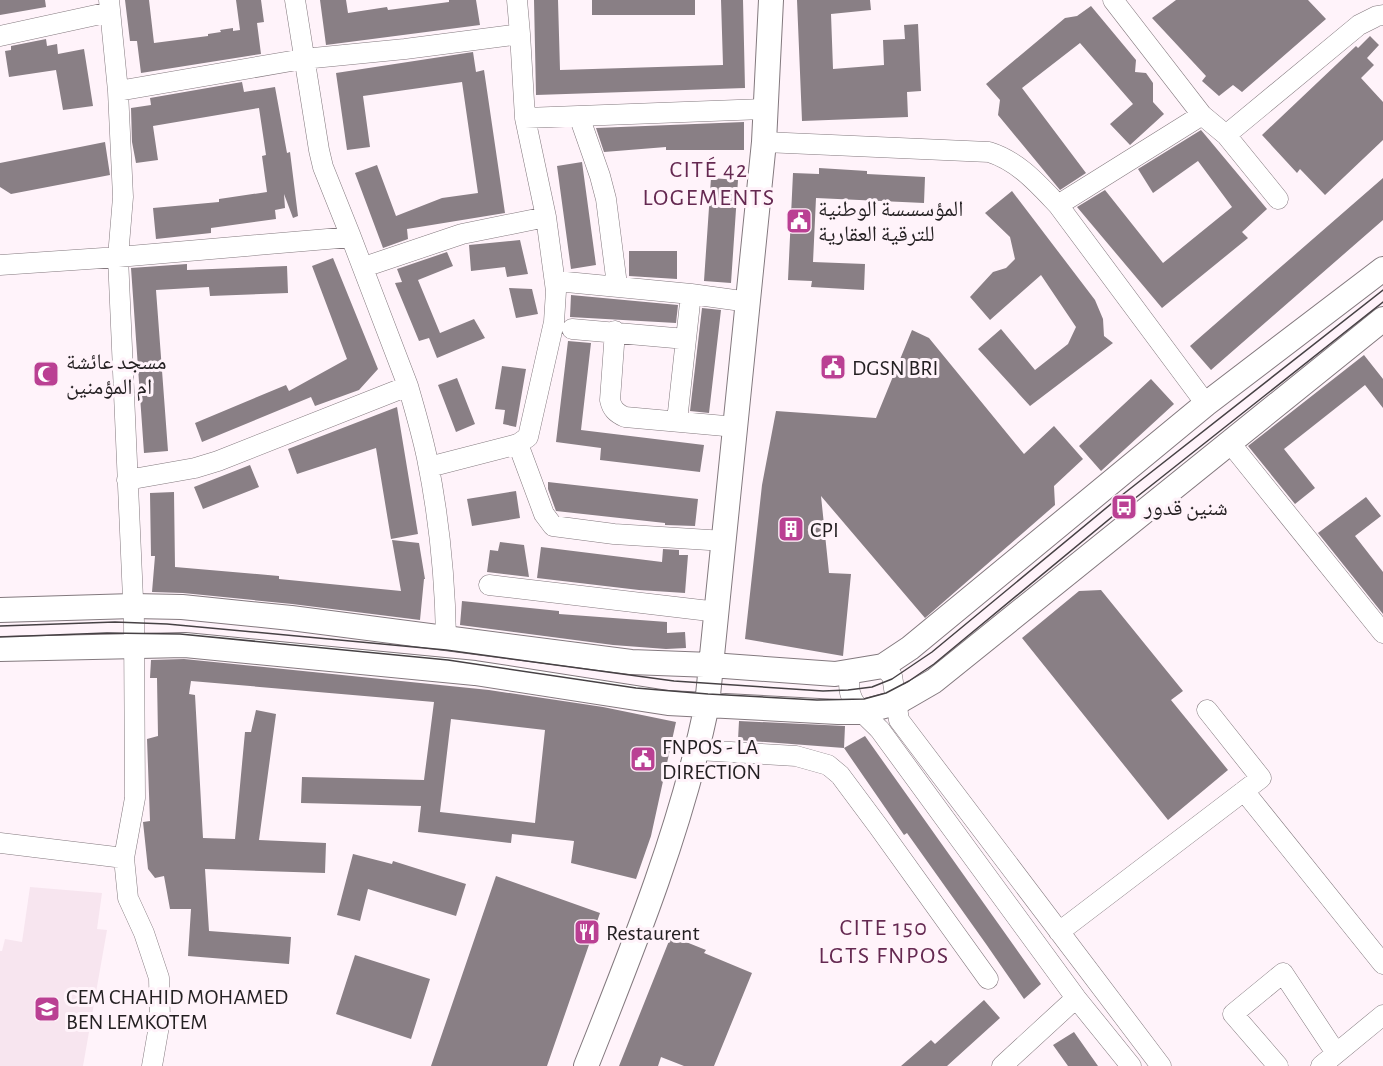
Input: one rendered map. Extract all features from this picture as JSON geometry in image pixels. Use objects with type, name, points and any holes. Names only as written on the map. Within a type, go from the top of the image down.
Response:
[{"type":"street","points":[[295,0],[303,59],[323,167],[364,267],[408,386],[429,467],[441,549],[446,638]]},
{"type":"street","points":[[429,467],[518,444],[525,440],[530,434],[554,322],[556,281],[546,217],[525,118],[517,0]]},
{"type":"street","points":[[586,1066],[648,910],[698,750],[707,705],[764,142],[771,0]]},
{"type":"street","points":[[1113,0],[1202,115],[1226,135],[1278,199]]},
{"type":"street","points":[[0,36],[109,6],[118,91],[123,197],[118,257],[134,645],[135,798],[124,858],[128,898],[147,941],[159,978],[160,1020],[152,1066]]},
{"type":"street","points":[[1226,135],[1359,25],[1383,15]]},
{"type":"street","points":[[118,91],[303,59],[519,34]]},
{"type":"street","points":[[525,118],[766,109]]},
{"type":"street","points":[[1058,205],[1202,115]]},
{"type":"street","points":[[579,116],[606,199],[617,285]]},
{"type":"street","points":[[764,142],[989,152],[1002,156],[1020,167],[1058,205],[1206,404]]},
{"type":"street","points":[[364,267],[462,234],[546,217]]},
{"type":"street","points":[[0,265],[351,237]]},
{"type":"street","points":[[0,610],[133,606],[215,610],[631,662],[835,674],[883,666],[910,648],[1206,404],[1383,268]]},
{"type":"street","points":[[556,281],[617,285],[749,302]]},
{"type":"street","points":[[677,421],[691,294]]},
{"type":"street","points":[[0,649],[185,645],[475,673],[668,703],[862,712],[896,703],[934,681],[1383,319]]},
{"type":"street","points":[[572,329],[686,339]]},
{"type":"street","points":[[615,331],[610,393],[614,411],[625,417],[736,427]]},
{"type":"street","points":[[127,480],[195,468],[218,461],[408,386]]},
{"type":"street","points":[[1230,443],[1383,633]]},
{"type":"street","points":[[518,444],[544,514],[553,526],[614,534],[725,541]]},
{"type":"street","points":[[489,585],[718,612]]},
{"type":"street","points":[[883,666],[892,676],[899,720],[1161,1066]]},
{"type":"street","points":[[851,671],[848,690],[851,700],[880,730],[1076,998],[1131,1066]]},
{"type":"street","points":[[1059,932],[1261,778],[1207,710]]},
{"type":"street","points":[[698,750],[796,756],[828,765],[840,776],[878,826],[988,979]]},
{"type":"street","points":[[1245,791],[1383,964]]},
{"type":"street","points":[[0,843],[124,858]]},
{"type":"street","points":[[1278,1066],[1233,1014],[1283,973],[1328,1060],[1383,1015]]},
{"type":"street","points":[[1002,1066],[1076,998]]},
{"type":"shaded area","name":"CEM CHAHID MOHAMED BEN LEMKOTEM","points":[[30,887],[102,893],[97,929],[107,930],[83,1066],[0,1066],[0,951],[2,951],[5,939],[22,942]]},
{"type":"building","points":[[0,0],[45,0],[46,7],[0,15]]},
{"type":"building","points":[[125,0],[149,0],[154,43],[208,36],[208,34],[221,32],[220,30],[233,28],[233,31],[240,30],[236,0],[261,0],[264,22],[257,23],[261,54],[141,73],[137,41],[130,41]]},
{"type":"building","points":[[320,0],[346,0],[348,13],[387,7],[388,10],[449,2],[449,0],[476,0],[480,25],[326,45]]},
{"type":"building","points":[[534,0],[558,0],[560,70],[723,65],[721,0],[743,0],[745,88],[536,95]]},
{"type":"building","points":[[592,0],[695,0],[695,15],[592,15]]},
{"type":"building","points":[[797,0],[870,0],[871,10],[831,14],[833,69],[884,65],[883,40],[905,39],[904,25],[918,24],[921,91],[907,92],[908,117],[802,121]]},
{"type":"building","points":[[1176,0],[1308,0],[1326,19],[1242,92],[1233,85],[1219,96],[1202,81],[1206,76],[1152,18]]},
{"type":"building","points":[[1091,6],[1136,60],[1135,72],[1146,73],[1153,83],[1153,102],[1164,114],[1130,145],[1110,124],[1133,104],[1080,43],[1022,88],[1086,173],[1060,190],[998,115],[1000,100],[986,84],[1065,18],[1077,16]]},
{"type":"building","points":[[1370,36],[1379,45],[1367,58],[1374,65],[1361,78],[1383,102],[1383,140],[1325,195],[1300,169],[1297,173],[1262,135],[1356,46],[1358,48]]},
{"type":"building","points":[[46,39],[47,46],[57,44],[58,54],[84,49],[93,106],[63,110],[56,70],[9,77],[5,51],[11,50],[11,46]]},
{"type":"building","points":[[473,52],[476,72],[484,70],[505,213],[407,229],[408,239],[383,248],[355,173],[377,165],[396,216],[442,198],[478,193],[462,82],[363,96],[370,147],[347,150],[336,73]]},
{"type":"building","points":[[242,82],[244,92],[275,87],[287,153],[290,152],[298,216],[293,218],[284,194],[285,208],[275,210],[276,219],[211,228],[211,233],[156,239],[153,208],[219,202],[219,199],[267,192],[262,156],[266,155],[259,108],[153,126],[158,160],[136,163],[132,142],[131,108],[151,105],[150,98]]},
{"type":"building","points":[[744,122],[744,150],[666,150],[666,147],[604,152],[596,128]]},
{"type":"building","points":[[1201,130],[1267,209],[1242,232],[1248,238],[1162,308],[1077,207],[1105,190],[1163,263],[1232,207],[1198,161],[1153,193],[1138,169]]},
{"type":"building","points":[[105,142],[110,175],[11,194],[0,187],[0,163]]},
{"type":"building","points":[[582,162],[596,265],[571,269],[557,166]]},
{"type":"building","points":[[819,168],[867,171],[867,174],[925,177],[924,203],[816,198],[813,262],[865,264],[864,290],[811,287],[812,281],[788,280],[793,173],[819,174]]},
{"type":"building","points":[[711,178],[738,180],[731,283],[704,281]]},
{"type":"building","points":[[1383,178],[1383,220],[1211,370],[1190,346]]},
{"type":"building","points":[[1012,191],[1095,300],[1103,319],[1104,336],[1113,343],[1030,406],[978,349],[1001,329],[1035,370],[1068,344],[1076,327],[1041,275],[990,320],[970,297],[993,272],[1006,268],[1015,259],[1010,237],[985,213]]},
{"type":"building","points":[[520,240],[528,274],[507,277],[505,267],[471,271],[469,245]]},
{"type":"building","points":[[629,251],[677,251],[677,279],[629,276]]},
{"type":"building","points":[[447,252],[453,266],[418,280],[440,333],[474,319],[485,338],[437,358],[429,338],[419,341],[395,283],[402,282],[397,269]]},
{"type":"building","points":[[333,258],[378,369],[359,390],[315,406],[311,397],[202,442],[195,423],[286,385],[289,391],[347,359],[312,266]]},
{"type":"building","points":[[187,264],[187,270],[287,266],[288,293],[210,296],[209,287],[156,290],[168,451],[144,453],[131,268]]},
{"type":"building","points":[[509,288],[532,289],[538,314],[516,318]]},
{"type":"building","points":[[571,295],[678,305],[676,323],[570,317]]},
{"type":"building","points":[[702,308],[721,310],[709,413],[690,411]]},
{"type":"building","points":[[912,330],[929,338],[1024,454],[1054,426],[1083,459],[1054,486],[1055,505],[925,618],[821,496],[829,573],[851,574],[843,656],[745,639],[762,485],[776,411],[876,418]]},
{"type":"building","points":[[568,341],[591,343],[581,430],[704,445],[700,472],[600,460],[601,448],[556,442]]},
{"type":"building","points":[[1364,355],[1383,379],[1383,408],[1365,385],[1284,449],[1315,488],[1295,504],[1248,446]]},
{"type":"building","points":[[502,366],[526,369],[516,427],[503,424],[505,410],[495,409]]},
{"type":"building","points":[[457,378],[475,424],[456,432],[438,385]]},
{"type":"building","points":[[1151,379],[1174,404],[1101,471],[1079,446]]},
{"type":"building","points":[[397,407],[418,534],[391,539],[376,448],[297,474],[288,449]]},
{"type":"building","points":[[250,465],[259,487],[203,509],[194,487]]},
{"type":"building","points":[[548,482],[698,499],[695,526],[665,525],[665,523],[556,511],[548,489]]},
{"type":"building","points":[[516,491],[520,518],[472,526],[467,499]]},
{"type":"building","points":[[174,492],[175,567],[279,576],[279,579],[401,591],[392,540],[419,543],[425,579],[420,620],[292,604],[152,592],[155,556],[151,556],[150,493]]},
{"type":"building","points":[[1366,497],[1381,516],[1355,536],[1383,572],[1383,614],[1318,533]]},
{"type":"building","points":[[500,542],[524,545],[529,577],[487,572],[490,550],[498,551]]},
{"type":"building","points":[[541,547],[662,562],[663,549],[679,550],[679,555],[688,555],[685,593],[537,578]]},
{"type":"building","points":[[1101,590],[1183,691],[1171,700],[1228,770],[1168,820],[1022,638],[1079,591]]},
{"type":"building","points":[[462,601],[559,611],[559,614],[667,622],[667,633],[685,632],[686,648],[666,649],[613,645],[460,625]]},
{"type":"building","points":[[184,659],[489,690],[603,707],[676,722],[651,836],[636,879],[571,863],[574,841],[512,834],[511,843],[418,832],[421,806],[301,803],[302,777],[424,780],[434,702],[191,681],[189,694],[195,695],[203,838],[235,839],[245,732],[251,732],[256,710],[276,714],[259,840],[326,843],[325,873],[205,869],[209,931],[291,937],[289,964],[188,956],[191,909],[170,909],[164,876],[155,878],[148,869],[143,822],[150,821],[147,739],[158,736],[157,678],[150,678],[151,660]],"holes":[[[451,719],[545,730],[535,823],[440,812]]]},
{"type":"building","points":[[739,721],[845,726],[844,748],[738,740]]},
{"type":"building","points":[[865,736],[1041,984],[1024,999],[907,833],[904,835],[844,748]]},
{"type":"building","points":[[353,854],[392,864],[393,861],[466,884],[456,916],[368,889],[360,921],[337,915]]},
{"type":"building","points":[[496,876],[600,913],[547,1066],[431,1066]]},
{"type":"building","points":[[671,936],[706,950],[704,953],[752,973],[714,1066],[684,1066],[661,1057],[658,1066],[619,1066]]},
{"type":"building","points":[[355,955],[430,979],[411,1039],[336,1014]]},
{"type":"building","points":[[984,1000],[1000,1018],[947,1066],[901,1066],[931,1040],[935,1044]]},
{"type":"building","points":[[1074,1032],[1098,1066],[1068,1066],[1053,1045]]},
{"type":"tram line","points":[[0,626],[115,622],[167,624],[446,650],[674,681],[823,691],[872,687],[892,679],[932,652],[1117,499],[1383,290]]},
{"type":"tram line","points":[[0,637],[107,633],[180,634],[448,660],[636,688],[817,700],[864,699],[886,693],[934,664],[1124,507],[1383,302]]},
{"type":"place","name":"المؤسسسة الوطنية للترقية العقارية","points":[[799,221]]},
{"type":"place","name":"DGSN BRI","points":[[833,367]]},
{"type":"place","name":"مسجد عائشة ام المؤمنين","points":[[46,374]]},
{"type":"place","name":"شنين قدور","points":[[1124,507]]},
{"type":"place","name":"CPI","points":[[791,529]]},
{"type":"place","name":"FNPOS - LA DIRECTION","points":[[643,759]]},
{"type":"place","name":"Restaurent","points":[[587,932]]},
{"type":"place","name":"CEM CHAHID MOHAMED BEN LEMKOTEM","points":[[47,1009]]},
{"type":"district","name":"CITÉ 42 LOGEMENTS","points":[[709,183]]},
{"type":"district","name":"CITE 150 LGTS FNPOS","points":[[884,941]]}]
